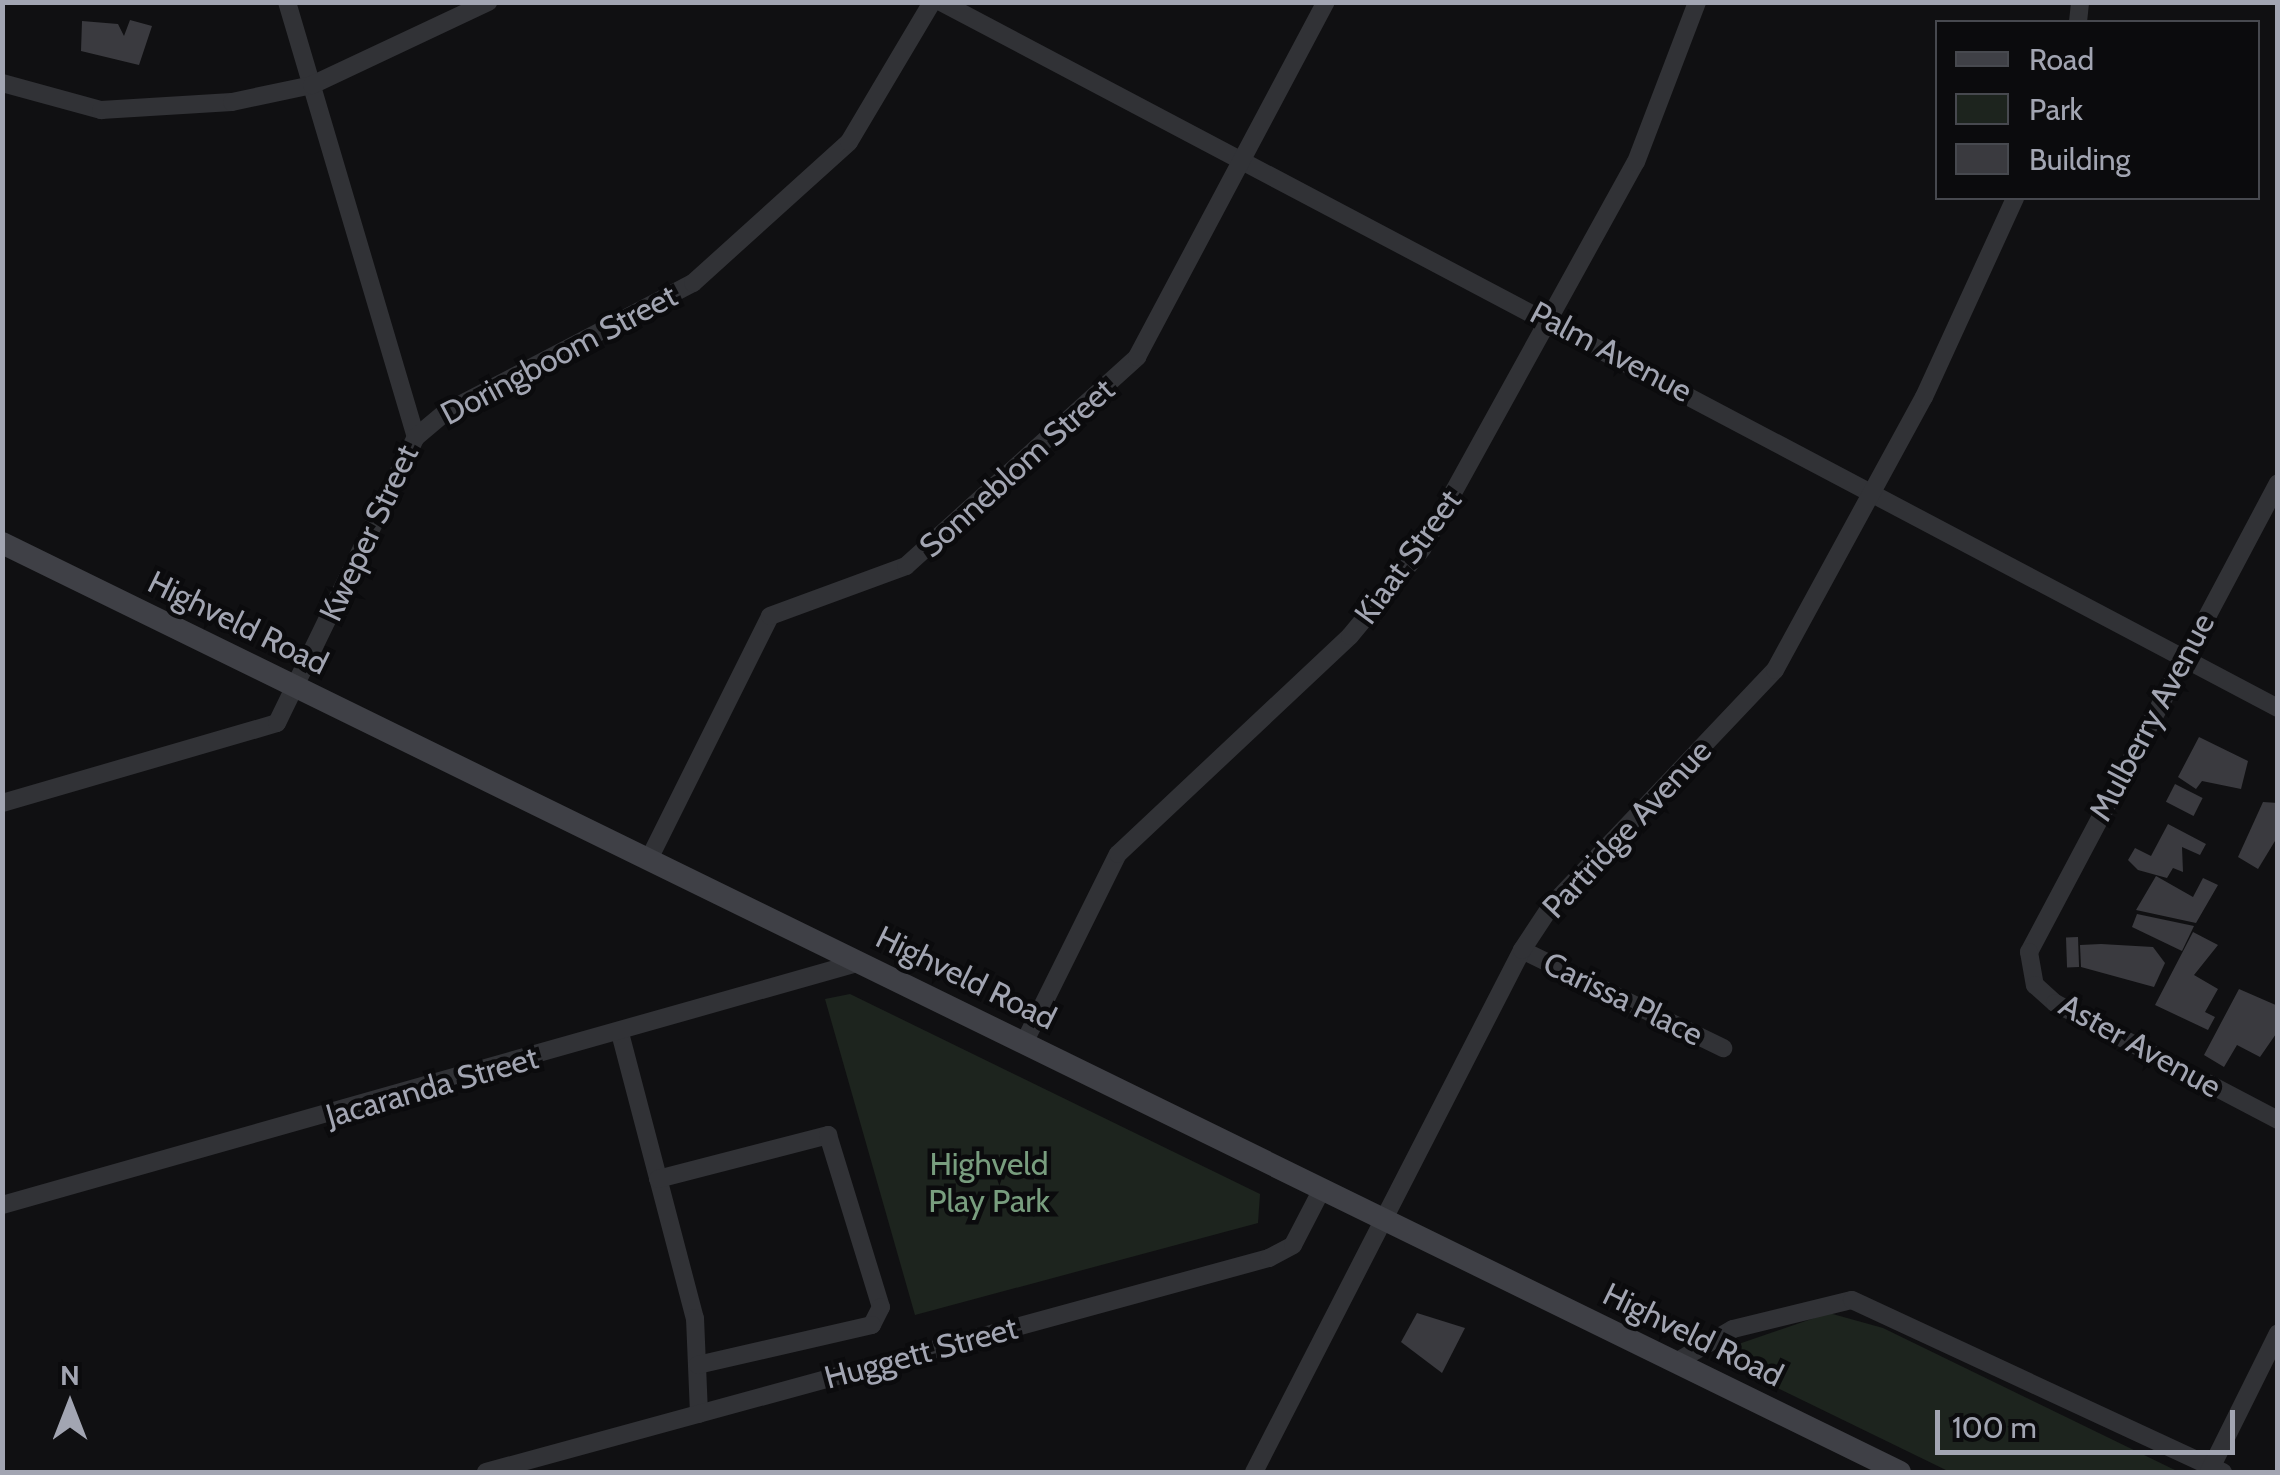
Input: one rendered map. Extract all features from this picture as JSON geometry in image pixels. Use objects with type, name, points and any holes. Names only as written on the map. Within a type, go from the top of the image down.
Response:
[{"type":"street","name":"Kweper Street","points":[[2,803],[253,736],[278,723],[298,689],[416,437],[287,2]]},
{"type":"street","points":[[2,83],[140,112],[312,86],[488,2]]},
{"type":"street","name":"Doringboom Street","points":[[416,437],[446,412],[694,283],[849,142],[932,2]]},
{"type":"street","name":"Palm Avenue","points":[[941,2],[1245,158],[2278,708]]},
{"type":"street","name":"Sonneblom Street","points":[[649,859],[770,616],[906,566],[1121,374],[1149,340],[1326,2]]},
{"type":"street","name":"Kiaat Street","points":[[1024,1043],[1118,854],[1380,606],[1504,413],[1636,162],[1697,2]]},
{"type":"street","name":"Partridge Avenue","points":[[1254,1472],[1389,1222],[1522,950],[1551,906],[1776,670],[1872,494],[2014,200]]},
{"type":"street","name":"Mulberry Avenue","points":[[2030,952],[2278,483]]},
{"type":"street","name":"Highveld Road","points":[[2,543],[1900,1472]]},
{"type":"street","name":"Carissa Place","points":[[1522,950],[1723,1048]]},
{"type":"street","name":"Aster Avenue","points":[[2030,952],[2036,986],[2056,1003],[2278,1120]]},
{"type":"street","name":"Jacaranda Street","points":[[2,1204],[620,1033],[860,962]]},
{"type":"street","points":[[620,1033],[658,1180],[698,1364],[700,1414]]},
{"type":"street","points":[[658,1180],[828,1135],[882,1313],[872,1325],[763,1356],[698,1364]]},
{"type":"street","name":"Huggett Street","points":[[486,1472],[1270,1258],[1293,1246],[1322,1189]]},
{"type":"street","points":[[1676,1362],[1732,1330],[1852,1300],[2215,1471],[2278,1333]]},
{"type":"green space","name":"Highveld Play Park","points":[[850,994],[1260,1194],[1258,1223],[915,1315],[825,999]]},
{"type":"green space","points":[[1829,1313],[1883,1328],[2179,1472],[1950,1472],[1722,1361],[1724,1349]]},
{"type":"building","points":[[130,20],[152,26],[139,65],[81,51],[82,21],[118,24],[124,36]]},
{"type":"building","points":[[2199,737],[2248,761],[2241,789],[2202,781],[2196,789],[2178,777]]},
{"type":"building","points":[[2175,784],[2203,798],[2194,816],[2166,802]]},
{"type":"building","points":[[2263,802],[2278,803],[2278,836],[2258,869],[2238,857]]},
{"type":"building","points":[[2168,824],[2206,844],[2200,855],[2182,847],[2183,872],[2173,868],[2167,878],[2138,870],[2128,860],[2135,848],[2151,856]]},
{"type":"building","points":[[2156,876],[2193,897],[2203,878],[2218,885],[2196,923],[2136,910]]},
{"type":"building","points":[[2137,914],[2194,926],[2182,951],[2132,927]]},
{"type":"building","points":[[2193,932],[2218,945],[2194,975],[2218,989],[2205,1012],[2215,1017],[2208,1030],[2155,1005]]},
{"type":"building","points":[[2066,937],[2078,937],[2079,967],[2067,967]]},
{"type":"building","points":[[2080,945],[2153,947],[2165,963],[2154,987],[2081,967]]},
{"type":"building","points":[[2239,989],[2278,1006],[2278,1031],[2260,1057],[2237,1045],[2224,1067],[2204,1055]]},
{"type":"building","points":[[1417,1313],[1465,1328],[1442,1373],[1401,1342]]}]
